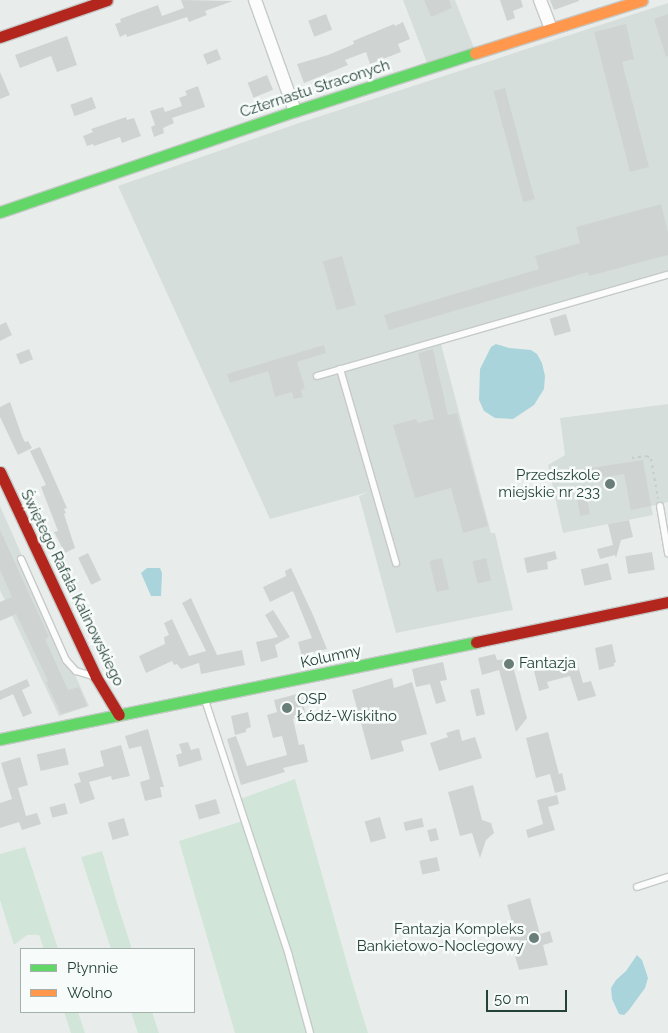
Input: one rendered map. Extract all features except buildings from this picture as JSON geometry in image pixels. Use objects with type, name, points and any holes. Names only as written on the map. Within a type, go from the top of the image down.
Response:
[{"type":"street","points":[[0,37],[107,0]]},
{"type":"street","points":[[255,0],[295,111]]},
{"type":"street","points":[[540,0],[551,29]]},
{"type":"street","name":"Czternastu Straconych","points":[[0,212],[295,111],[642,0]]},
{"type":"street","name":"Świętego Rafała Kalinowskiego","points":[[0,472],[96,677],[120,715]]},
{"type":"street","name":"Kolumny","points":[[0,739],[204,699],[668,602]]},
{"type":"lane","points":[[317,376],[668,276]]},
{"type":"lane","points":[[340,369],[396,563]]},
{"type":"lane","points":[[660,506],[668,553]]},
{"type":"lane","points":[[21,559],[66,660],[76,670],[96,677]]},
{"type":"lane","points":[[204,699],[289,956],[310,1033]]},
{"type":"lane","points":[[637,887],[668,877]]},
{"type":"path","points":[[632,458],[647,456],[651,459],[660,506]]},
{"type":"shaded area","points":[[403,0],[455,0],[476,53],[429,68]]},
{"type":"shaded area","points":[[668,3],[668,273],[441,344],[491,533],[495,533],[513,610],[396,633],[359,496],[369,492],[270,519],[118,186],[299,123]]},
{"type":"shaded area","name":"Przedszkole miejskie nr 233","points":[[668,404],[668,502],[651,506],[653,515],[563,533],[548,465],[565,455],[560,418]]},
{"type":"shaded area","points":[[0,506],[89,706],[59,716],[0,590]]},
{"type":"green space","points":[[295,779],[368,1033],[235,1033],[179,841],[246,820],[240,799]]},
{"type":"green space","points":[[25,847],[58,948],[44,948],[39,935],[27,935],[14,945],[0,900],[0,854]]},
{"type":"green space","points":[[102,851],[132,948],[111,948],[81,857]]},
{"type":"green space","points":[[64,1013],[78,1013],[85,1033],[71,1033]]},
{"type":"green space","points":[[131,1013],[152,1013],[159,1033],[138,1033]]},
{"type":"water","points":[[496,344],[509,348],[531,350],[537,354],[542,363],[545,376],[544,389],[534,405],[513,419],[495,418],[484,411],[479,400],[480,369],[491,347]]},
{"type":"water","points":[[147,568],[160,568],[162,573],[161,596],[151,596],[141,573]]},
{"type":"water","points":[[637,955],[642,960],[648,978],[645,988],[624,1015],[619,1014],[612,999],[611,988]]},
{"type":"traffic: fast","points":[[0,212],[295,111],[475,53]]},
{"type":"traffic: fast","points":[[0,739],[476,642]]},
{"type":"traffic: slow","points":[[475,53],[642,0]]},
{"type":"traffic: jam","points":[[0,37],[107,0]]},
{"type":"traffic: jam","points":[[0,472],[96,677],[119,715]]},
{"type":"traffic: jam","points":[[476,642],[668,602]]},
{"type":"place","name":"Przedszkole miejskie nr 233","points":[[610,484]]},
{"type":"place","name":"Fantazja","points":[[509,664]]},
{"type":"place","name":"OSP Łódź-Wiskitno","points":[[287,708]]},
{"type":"place","name":"Fantazja Kompleks Bankietowo-Noclegowy","points":[[534,938]]}]
